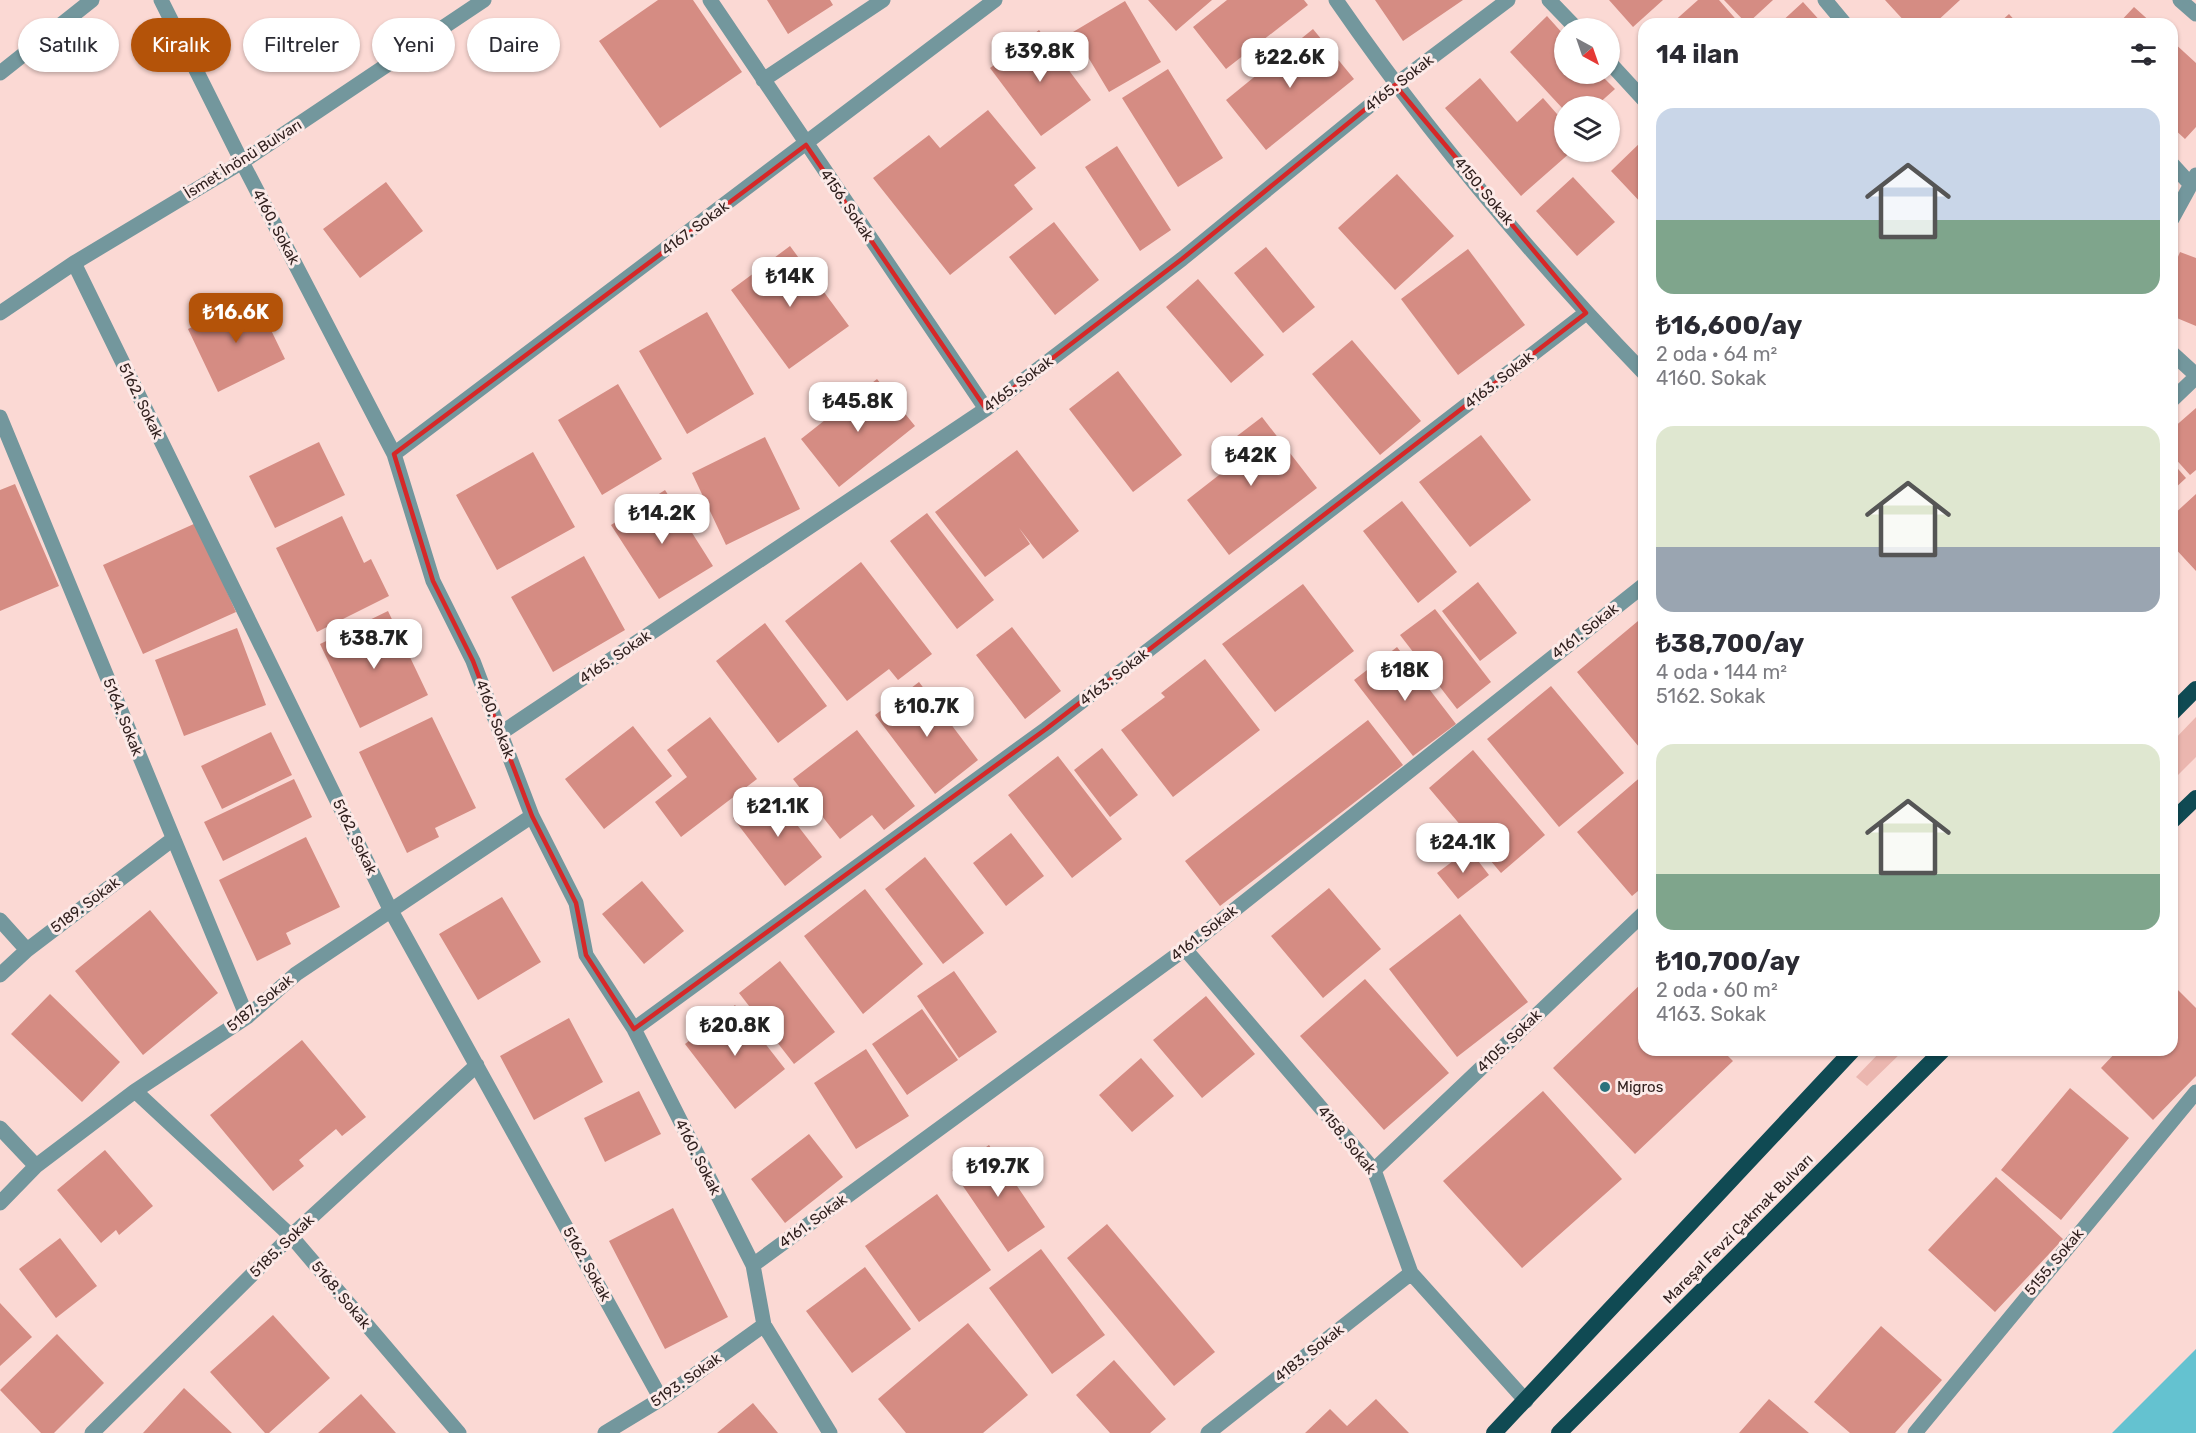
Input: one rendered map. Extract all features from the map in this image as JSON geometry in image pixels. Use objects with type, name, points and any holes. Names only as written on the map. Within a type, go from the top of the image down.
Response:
[{"type":"highway","points":[[2178,707],[2196,689]]},
{"type":"highway","points":[[2178,815],[2196,798]]},
{"type":"highway","points":[[1494,1433],[1847,1056]]},
{"type":"highway","name":"Mareşal Fevzi Çakmak Bulvarı","points":[[1559,1433],[1937,1056]]},
{"type":"street","points":[[0,73],[92,0]]},
{"type":"street","name":"4160. Sokak","points":[[161,0],[242,162],[394,454],[433,580],[473,661],[532,816],[576,903],[586,956],[634,1029],[753,1266],[765,1324],[830,1433]]},
{"type":"street","name":"İsmet İnönü Bulvarı","points":[[0,313],[74,262],[242,162],[484,0]]},
{"type":"street","name":"4156. Sokak","points":[[710,0],[986,409]]},
{"type":"street","points":[[763,80],[883,0]]},
{"type":"street","name":"4167. Sokak","points":[[394,454],[995,0]]},
{"type":"street","name":"4150. Sokak","points":[[1336,0],[1395,85],[1586,313],[1638,367]]},
{"type":"street","name":"4165. Sokak","points":[[501,733],[986,409],[1182,259],[1395,85],[1508,0]]},
{"type":"street","points":[[1549,0],[1566,18]]},
{"type":"street","points":[[1826,0],[1840,18]]},
{"type":"street","points":[[2180,0],[2196,14]]},
{"type":"street","points":[[1620,74],[1638,93]]},
{"type":"street","points":[[2178,169],[2193,180],[2178,208]]},
{"type":"street","name":"5162. Sokak","points":[[74,262],[390,909],[661,1399]]},
{"type":"street","name":"4163. Sokak","points":[[634,1029],[1046,729],[1586,313]]},
{"type":"street","points":[[2178,358],[2196,376],[2178,394]]},
{"type":"street","name":"5164. Sokak","points":[[0,417],[247,1017]]},
{"type":"street","name":"4161. Sokak","points":[[753,1266],[1185,949],[1638,590]]},
{"type":"street","name":"5187. Sokak","points":[[0,1203],[36,1166],[135,1091],[247,1017],[296,974],[532,816]]},
{"type":"street","name":"5189. Sokak","points":[[0,975],[27,950],[173,838]]},
{"type":"street","name":"4105. Sokak","points":[[1374,1170],[1638,919]]},
{"type":"street","points":[[0,920],[27,950]]},
{"type":"street","name":"4158. Sokak","points":[[1185,949],[1374,1170],[1411,1273],[1526,1401]]},
{"type":"street","name":"5185. Sokak","points":[[92,1433],[291,1236],[477,1065]]},
{"type":"street","name":"5168. Sokak","points":[[135,1091],[291,1236],[459,1433]]},
{"type":"street","name":"5155. Sokak","points":[[1915,1433],[2196,1092]]},
{"type":"street","points":[[0,1128],[36,1166]]},
{"type":"street","name":"4183. Sokak","points":[[1208,1433],[1411,1273]]},
{"type":"street","name":"5193. Sokak","points":[[605,1433],[661,1399],[765,1324]]},
{"type":"highlighted area","points":[[1395,85],[1586,313],[1046,729],[634,1029],[586,955],[576,903],[532,816],[473,661],[433,581],[394,454],[806,145],[986,409],[1182,259]]},
{"type":"shaded area","points":[[2196,717],[2196,757],[2178,775],[2178,736]]},
{"type":"shaded area","points":[[1876,1056],[1898,1056],[1867,1086],[1856,1077]]},
{"type":"water","points":[[2196,1349],[2196,1433],[2112,1433]]},
{"type":"building","points":[[658,0],[693,0],[742,72],[660,128],[599,41]]},
{"type":"building","points":[[767,0],[830,0],[833,5],[788,34]]},
{"type":"building","points":[[1148,0],[1212,0],[1176,31]]},
{"type":"building","points":[[1227,0],[1304,0],[1308,5],[1226,69],[1193,27]]},
{"type":"building","points":[[1375,0],[1463,0],[1403,41]]},
{"type":"building","points":[[1609,0],[1663,0],[1643,18],[1638,18],[1638,22],[1633,27]]},
{"type":"building","points":[[1698,0],[1719,0],[1735,18],[1678,18]]},
{"type":"building","points":[[1724,0],[1773,0],[1754,18],[1741,18]]},
{"type":"building","points":[[1885,0],[1960,0],[1940,18],[1902,18]]},
{"type":"building","points":[[1125,1],[1161,62],[1109,92],[1073,32]]},
{"type":"building","points":[[1803,2],[1818,18],[1786,18]]},
{"type":"building","points":[[2134,7],[2146,18],[2124,18]]},
{"type":"building","points":[[1547,16],[1554,24],[1554,84],[1610,84],[1615,89],[1607,96],[1554,96],[1554,99],[1510,52]]},
{"type":"building","points":[[1313,29],[1354,79],[1266,150],[1226,100]]},
{"type":"building","points":[[1039,30],[1091,100],[1041,136],[990,68]]},
{"type":"building","points":[[2178,46],[2196,63],[2196,127],[2185,139],[2178,133]]},
{"type":"building","points":[[1168,69],[1223,158],[1178,187],[1122,98]]},
{"type":"building","points":[[1480,78],[1517,122],[1543,98],[1554,111],[1554,162],[1560,162],[1521,196],[1445,108]]},
{"type":"building","points":[[988,110],[1036,168],[1014,185],[1033,209],[950,275],[873,178],[929,135],[940,148]]},
{"type":"building","points":[[1638,145],[1638,200],[1611,171]]},
{"type":"building","points":[[1117,146],[1171,230],[1140,251],[1085,167]]},
{"type":"building","points":[[1397,174],[1454,236],[1395,290],[1338,228]]},
{"type":"building","points":[[1573,177],[1615,222],[1577,256],[1536,211]]},
{"type":"building","points":[[386,182],[423,231],[360,278],[323,229]]},
{"type":"building","points":[[1054,222],[1099,280],[1055,315],[1009,257]]},
{"type":"building","points":[[790,246],[849,326],[789,369],[731,290]]},
{"type":"building","points":[[1266,247],[1315,307],[1283,333],[1234,273]]},
{"type":"building","points":[[1468,249],[1525,325],[1458,375],[1401,299]]},
{"type":"building","points":[[2180,252],[2196,258],[2196,326],[2178,318],[2178,257]]},
{"type":"building","points":[[1198,279],[1264,355],[1231,383],[1166,307]]},
{"type":"building","points":[[255,297],[285,359],[218,392],[188,329]]},
{"type":"building","points":[[707,312],[754,394],[687,434],[639,351]]},
{"type":"building","points":[[1352,340],[1421,421],[1380,455],[1312,374]]},
{"type":"building","points":[[1118,371],[1182,455],[1133,492],[1069,409]]},
{"type":"building","points":[[877,379],[915,426],[839,487],[801,439]]},
{"type":"building","points":[[618,384],[662,459],[602,495],[558,420]]},
{"type":"building","points":[[2196,408],[2196,470],[2190,475],[2178,462],[2178,424]]},
{"type":"building","points":[[1262,417],[1317,488],[1229,555],[1187,500],[1228,468],[1216,452]]},
{"type":"building","points":[[1481,435],[1531,500],[1470,547],[1419,482]]},
{"type":"building","points":[[765,437],[800,509],[726,545],[692,473]]},
{"type":"building","points":[[319,442],[345,495],[275,528],[249,476]]},
{"type":"building","points":[[1017,450],[1079,531],[1043,559],[1019,528],[1030,544],[985,577],[935,512]]},
{"type":"building","points":[[533,452],[575,527],[497,570],[456,495]]},
{"type":"building","points":[[2178,469],[2186,478],[2178,485]]},
{"type":"building","points":[[15,484],[59,586],[0,611],[0,490]]},
{"type":"building","points":[[665,490],[713,566],[659,599],[611,525]]},
{"type":"building","points":[[2196,494],[2196,571],[2178,552],[2178,510]]},
{"type":"building","points":[[1402,501],[1457,572],[1418,603],[1363,531]]},
{"type":"building","points":[[927,513],[994,600],[957,629],[890,541]]},
{"type":"building","points":[[342,516],[364,563],[371,559],[389,596],[317,632],[276,548]]},
{"type":"building","points":[[196,523],[236,612],[143,654],[103,565]]},
{"type":"building","points":[[584,556],[625,630],[553,672],[511,597]]},
{"type":"building","points":[[861,562],[932,654],[898,680],[889,669],[847,701],[785,621]]},
{"type":"building","points":[[1478,582],[1517,633],[1480,661],[1442,611]]},
{"type":"building","points":[[1303,584],[1354,651],[1275,712],[1222,644]]},
{"type":"building","points":[[1435,609],[1491,682],[1457,709],[1400,635]]},
{"type":"building","points":[[388,611],[428,695],[360,728],[320,644]]},
{"type":"building","points":[[1638,621],[1638,746],[1577,672]]},
{"type":"building","points":[[765,623],[827,706],[778,743],[716,661]]},
{"type":"building","points":[[1012,627],[1061,691],[1025,719],[976,655]]},
{"type":"building","points":[[237,628],[266,705],[184,736],[155,660]]},
{"type":"building","points":[[1397,647],[1456,724],[1413,756],[1354,680]]},
{"type":"building","points":[[1205,659],[1260,730],[1173,797],[1121,730],[1165,697],[1161,693]]},
{"type":"building","points":[[919,682],[978,760],[935,794],[875,715]]},
{"type":"building","points":[[1551,686],[1624,773],[1559,827],[1487,739]]},
{"type":"building","points":[[432,717],[476,808],[435,828],[439,837],[407,853],[359,752]]},
{"type":"building","points":[[710,717],[757,779],[681,837],[655,802],[687,777],[667,750]]},
{"type":"building","points":[[1368,720],[1403,765],[1220,906],[1185,861]]},
{"type":"building","points":[[633,726],[672,776],[604,829],[565,779]]},
{"type":"building","points":[[857,730],[915,806],[884,830],[872,815],[840,839],[793,779]]},
{"type":"building","points":[[271,732],[292,775],[222,809],[201,766]]},
{"type":"building","points":[[1102,748],[1138,795],[1110,817],[1074,770]]},
{"type":"building","points":[[1473,750],[1545,835],[1501,873],[1429,788]]},
{"type":"building","points":[[1058,756],[1122,839],[1072,878],[1008,795]]},
{"type":"building","points":[[294,779],[312,817],[223,861],[204,822]]},
{"type":"building","points":[[1638,779],[1638,891],[1632,896],[1577,832]]},
{"type":"building","points":[[770,790],[822,857],[785,886],[733,818]]},
{"type":"building","points":[[1011,833],[1044,876],[1006,906],[973,863]]},
{"type":"building","points":[[306,837],[340,907],[286,933],[291,944],[257,961],[219,880]]},
{"type":"building","points":[[1469,849],[1489,875],[1458,899],[1437,873]]},
{"type":"building","points":[[925,857],[984,933],[943,964],[885,889]]},
{"type":"building","points":[[642,881],[684,931],[644,964],[602,914]]},
{"type":"building","points":[[1329,888],[1381,949],[1323,998],[1271,936]]},
{"type":"building","points":[[865,889],[923,964],[863,1014],[804,936]]},
{"type":"building","points":[[502,897],[541,962],[478,1000],[439,934]]},
{"type":"building","points":[[150,910],[218,993],[143,1055],[75,971]]},
{"type":"building","points":[[1460,914],[1528,1002],[1457,1057],[1389,969]]},
{"type":"building","points":[[780,961],[835,1032],[794,1064],[739,993]]},
{"type":"building","points":[[954,971],[997,1032],[959,1058],[917,996]]},
{"type":"building","points":[[1365,979],[1449,1073],[1384,1130],[1300,1036]]},
{"type":"building","points":[[1638,987],[1638,1056],[1728,1056],[1733,1061],[1635,1154],[1553,1068]]},
{"type":"building","points":[[2178,990],[2196,1008],[2196,1076],[2153,1120],[2101,1068],[2112,1056],[2178,1056]]},
{"type":"building","points":[[50,994],[120,1062],[82,1102],[11,1034]]},
{"type":"building","points":[[1206,996],[1255,1054],[1202,1098],[1153,1040]]},
{"type":"building","points":[[735,1005],[785,1069],[735,1109],[685,1044]]},
{"type":"building","points":[[922,1009],[958,1060],[907,1095],[872,1044]]},
{"type":"building","points":[[569,1018],[603,1082],[534,1120],[500,1056]]},
{"type":"building","points":[[302,1040],[366,1117],[342,1136],[336,1129],[299,1160],[304,1166],[273,1191],[210,1115]]},
{"type":"building","points":[[866,1049],[909,1116],[856,1149],[814,1083]]},
{"type":"building","points":[[1141,1058],[1174,1096],[1132,1132],[1099,1095]]},
{"type":"building","points":[[2070,1088],[2129,1138],[2061,1220],[2001,1170]]},
{"type":"building","points":[[639,1091],[661,1134],[605,1162],[584,1118]]},
{"type":"building","points":[[1543,1091],[1622,1179],[1522,1268],[1443,1181]]},
{"type":"building","points":[[809,1134],[843,1177],[785,1223],[751,1179]]},
{"type":"building","points":[[989,1145],[1045,1227],[1008,1252],[952,1170]]},
{"type":"building","points":[[105,1150],[153,1206],[119,1235],[116,1230],[101,1243],[57,1190]]},
{"type":"building","points":[[1996,1177],[2063,1239],[1995,1312],[1928,1250]]},
{"type":"building","points":[[937,1194],[991,1270],[919,1322],[865,1246]]},
{"type":"building","points":[[673,1208],[728,1317],[665,1349],[609,1241]]},
{"type":"building","points":[[1107,1224],[1215,1352],[1174,1386],[1067,1258]]},
{"type":"building","points":[[60,1238],[97,1286],[56,1318],[19,1269]]},
{"type":"building","points":[[1041,1249],[1105,1335],[1052,1374],[989,1288]]},
{"type":"building","points":[[865,1267],[911,1329],[852,1373],[806,1311]]},
{"type":"building","points":[[0,1303],[32,1337],[0,1366]]},
{"type":"building","points":[[273,1315],[330,1378],[269,1433],[265,1433],[210,1372]]},
{"type":"building","points":[[968,1323],[1028,1395],[983,1433],[906,1433],[878,1399]]},
{"type":"building","points":[[1881,1326],[1942,1380],[1895,1433],[1850,1433],[1814,1402]]},
{"type":"building","points":[[57,1334],[104,1383],[54,1433],[41,1433],[0,1390]]},
{"type":"building","points":[[1114,1360],[1166,1419],[1150,1433],[1110,1433],[1076,1395]]},
{"type":"building","points":[[184,1388],[232,1433],[143,1433]]},
{"type":"building","points":[[361,1394],[396,1433],[318,1433]]},
{"type":"building","points":[[1376,1399],[1409,1433],[1305,1433],[1330,1409],[1347,1426]]},
{"type":"building","points":[[1769,1399],[1809,1433],[1739,1433]]},
{"type":"building","points":[[753,1403],[778,1433],[717,1433]]},
{"type":"place","name":"Migros","points":[[1605,1087]]}]
